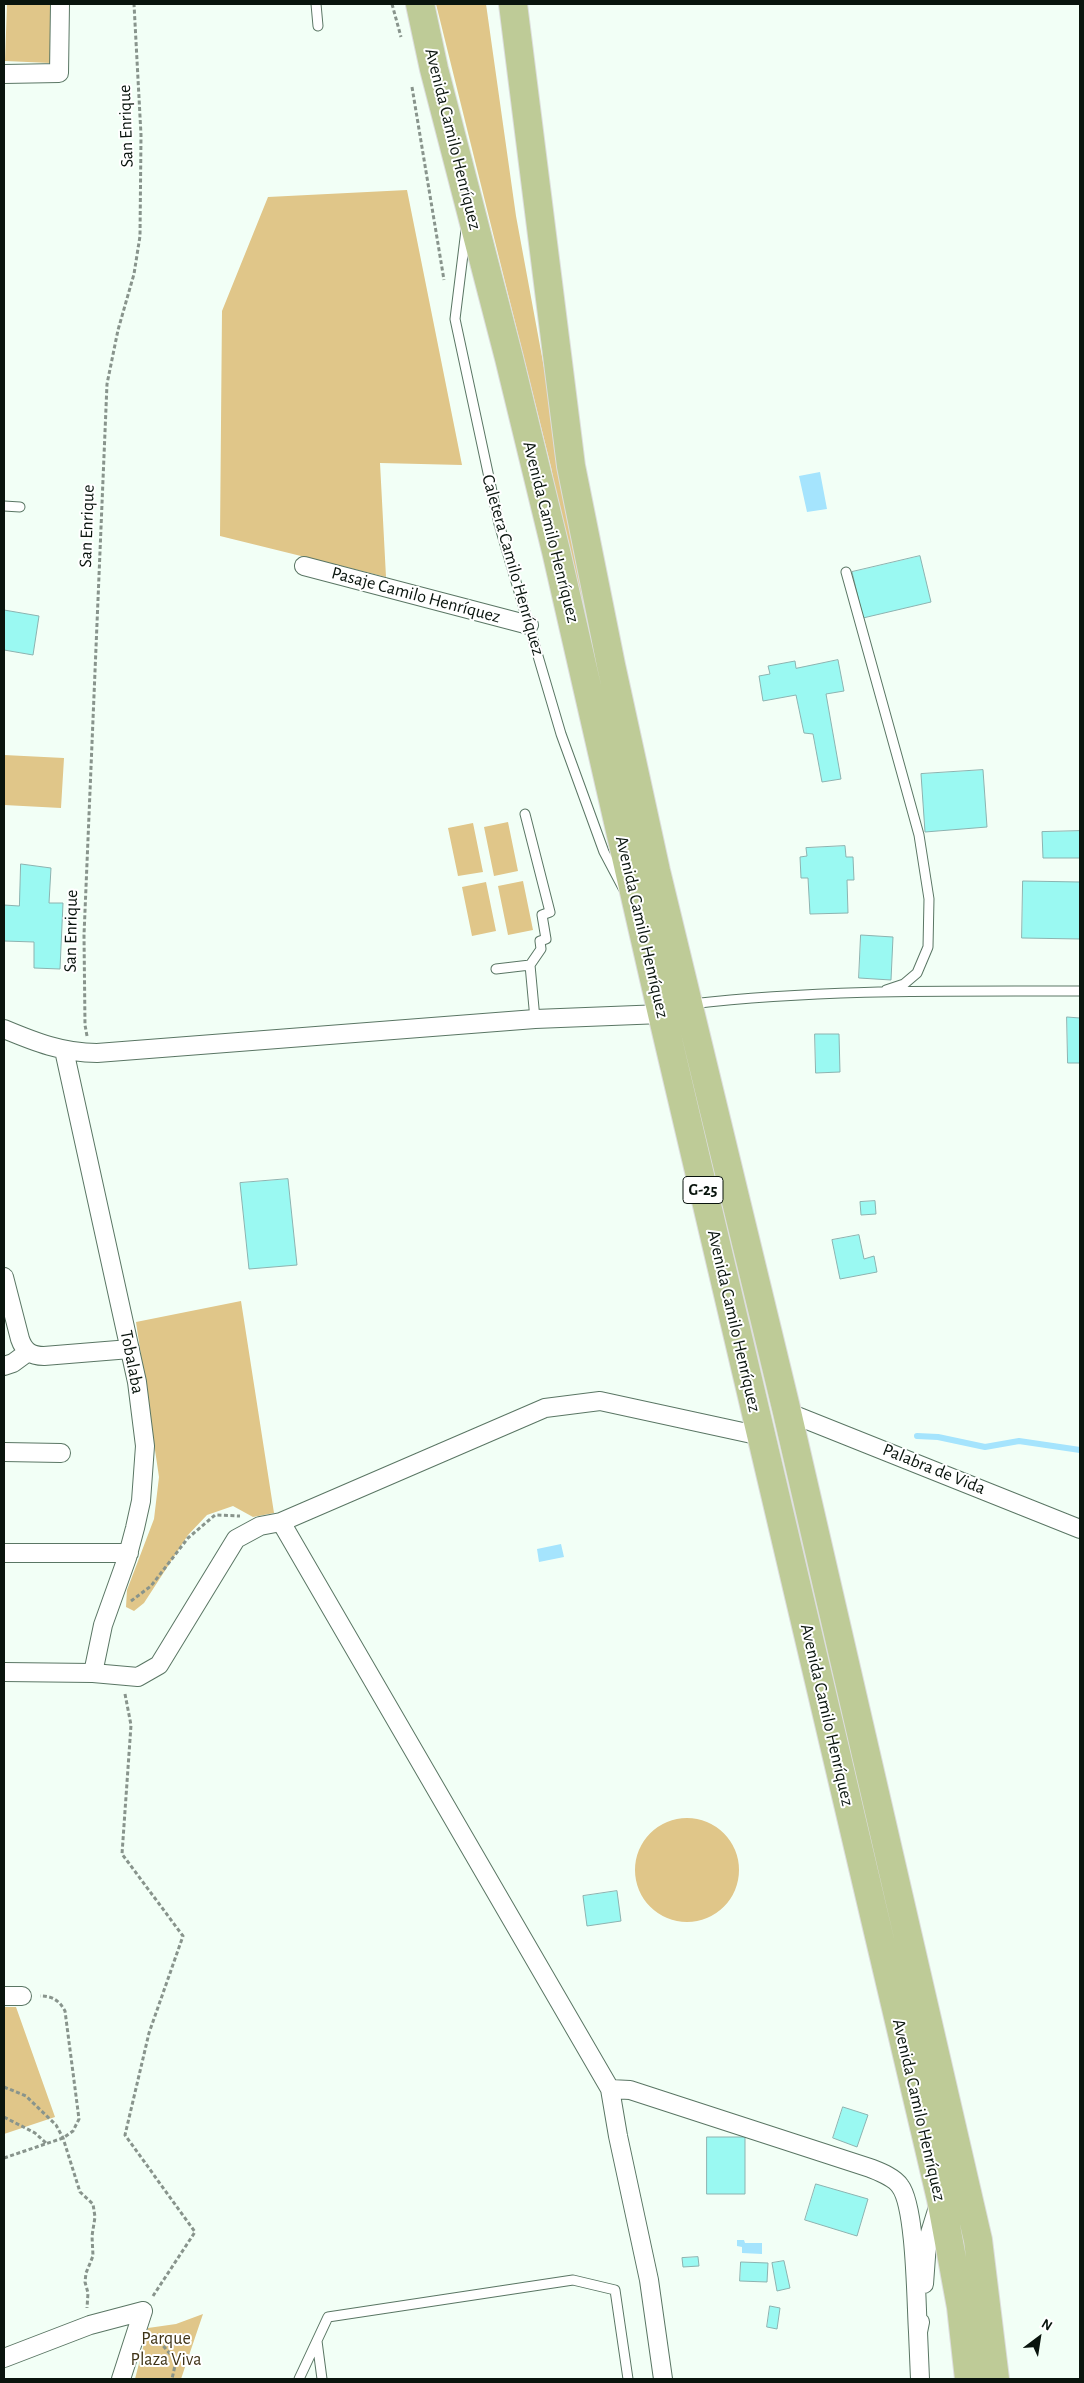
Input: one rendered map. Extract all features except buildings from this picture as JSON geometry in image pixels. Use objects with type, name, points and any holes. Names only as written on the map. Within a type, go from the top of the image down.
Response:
[{"type":"main road","name":"Avenida Camilo Henríquez","points":[[420,4],[434,69],[507,348],[556,551],[662,1014],[941,2199],[961,2307],[969,2379]]},
{"type":"main road","name":"Avenida Camilo Henríquez","points":[[513,4],[571,466],[611,665],[688,1004],[787,1412],[978,2240],[995,2379]]},
{"type":"street","points":[[4,74],[59,73],[60,4]]},
{"type":"street","name":"Pasaje Camilo Henríquez","points":[[304,566],[528,625]]},
{"type":"street","points":[[4,1029],[48,1047],[94,1053],[536,1019],[662,1014]]},
{"type":"street","name":"Tobalaba","points":[[64,1050],[138,1382],[145,1446],[141,1502],[128,1553],[112,1598],[92,1673]]},
{"type":"street","points":[[4,1278],[20,1339],[28,1352],[44,1356],[130,1349]]},
{"type":"street","points":[[4,1366],[13,1363],[28,1352]]},
{"type":"street","points":[[4,1672],[92,1673],[138,1678],[159,1665],[236,1539],[260,1526],[281,1522],[545,1408],[600,1401],[761,1436]]},
{"type":"street","name":"Palabra de Vida","points":[[787,1412],[1080,1529]]},
{"type":"street","points":[[4,1452],[60,1453]]},
{"type":"street","points":[[281,1522],[610,2089],[618,2136],[649,2280],[663,2379]]},
{"type":"street","points":[[4,1553],[128,1553]]},
{"type":"street","points":[[4,1996],[22,1996]]},
{"type":"street","points":[[610,2089],[630,2090],[870,2168],[887,2176],[900,2186],[910,2215],[920,2379]]},
{"type":"street","points":[[918,2332],[923,2298],[927,2243],[941,2199]]},
{"type":"street","points":[[4,2358],[90,2325],[143,2311]]},
{"type":"street","points":[[121,2379],[143,2311]]},
{"type":"lane","points":[[316,4],[318,26]]},
{"type":"lane","name":"Caletera Camilo Henríquez","points":[[469,208],[455,320],[499,524],[561,734],[604,852],[619,882],[637,906]]},
{"type":"lane","points":[[4,506],[20,507]]},
{"type":"lane","points":[[846,572],[919,836],[929,899],[928,947],[918,973],[904,984],[886,990]]},
{"type":"lane","points":[[525,814],[550,912],[542,915],[546,939],[540,940],[541,949],[530,964],[536,1019]]},
{"type":"lane","points":[[496,969],[530,964]]},
{"type":"lane","points":[[688,1004],[749,998],[886,990],[1080,991]]},
{"type":"lane","points":[[299,2379],[328,2317],[573,2280],[615,2290],[628,2379]]},
{"type":"lane","points":[[316,2341],[322,2379]]},
{"type":"path","name":"San Enrique","points":[[94,1053],[85,1025],[84,935],[107,384],[118,330],[134,274],[140,236],[141,135],[134,4]]},
{"type":"path","points":[[392,4],[402,41]]},
{"type":"path","points":[[410,78],[446,290],[455,320]]},
{"type":"path","points":[[112,1598],[131,1601],[151,1586],[188,1538],[215,1515],[238,1515],[260,1526]]},
{"type":"path","points":[[121,1676],[131,1725],[122,1854],[183,1936],[149,2033],[125,2135],[195,2232],[143,2311]]},
{"type":"path","points":[[4,2158],[63,2138],[77,2126],[79,2111],[65,2011],[62,2005],[51,1997],[22,1996]]},
{"type":"path","points":[[4,2087],[26,2096],[56,2125],[63,2138],[80,2192],[93,2204],[95,2217],[92,2236],[93,2256],[86,2273],[85,2282],[88,2299],[85,2313],[90,2325]]},
{"type":"path","points":[[4,2117],[35,2133],[46,2143]]},
{"type":"path","points":[[154,2334],[176,2361],[172,2379]]},
{"type":"green space","points":[[7,4],[52,4],[50,63],[5,61]]},
{"type":"green space","points":[[436,4],[486,4],[516,216],[620,779],[588,662],[551,467]]},
{"type":"green space","points":[[407,190],[462,465],[380,463],[386,577],[220,536],[222,311],[268,197]]},
{"type":"green space","points":[[4,755],[64,758],[61,808],[4,805]]},
{"type":"green space","points":[[508,822],[518,871],[494,876],[484,827]]},
{"type":"green space","points":[[473,823],[483,872],[458,876],[448,828]]},
{"type":"green space","points":[[523,881],[533,930],[508,935],[498,886]]},
{"type":"green space","points":[[486,882],[496,931],[472,936],[462,887]]},
{"type":"green space","points":[[241,1301],[274,1513],[253,1517],[233,1506],[207,1515],[188,1535],[144,1603],[134,1611],[126,1607],[127,1590],[154,1519],[159,1477],[136,1322]]},
{"type":"green space","points":[[687,1818],[707,1822],[724,1833],[735,1850],[739,1870],[735,1890],[724,1907],[707,1918],[687,1922],[667,1918],[650,1907],[639,1890],[635,1870],[639,1850],[650,1833],[667,1822]]},
{"type":"green space","points":[[4,2007],[16,2007],[55,2117],[4,2134]]},
{"type":"green space","name":"Parque Plaza Viva","points":[[203,2314],[181,2379],[135,2379],[148,2328],[176,2324]]},
{"type":"water","points":[[820,472],[827,509],[807,512],[799,476]]},
{"type":"water","points":[[561,1544],[564,1557],[539,1562],[537,1549]]},
{"type":"water","points":[[737,2240],[744,2240],[745,2243],[762,2243],[762,2254],[742,2253],[742,2247],[737,2246]]},
{"type":"waterway","points":[[917,1436],[938,1437],[985,1447],[1019,1441],[1080,1450]]}]
